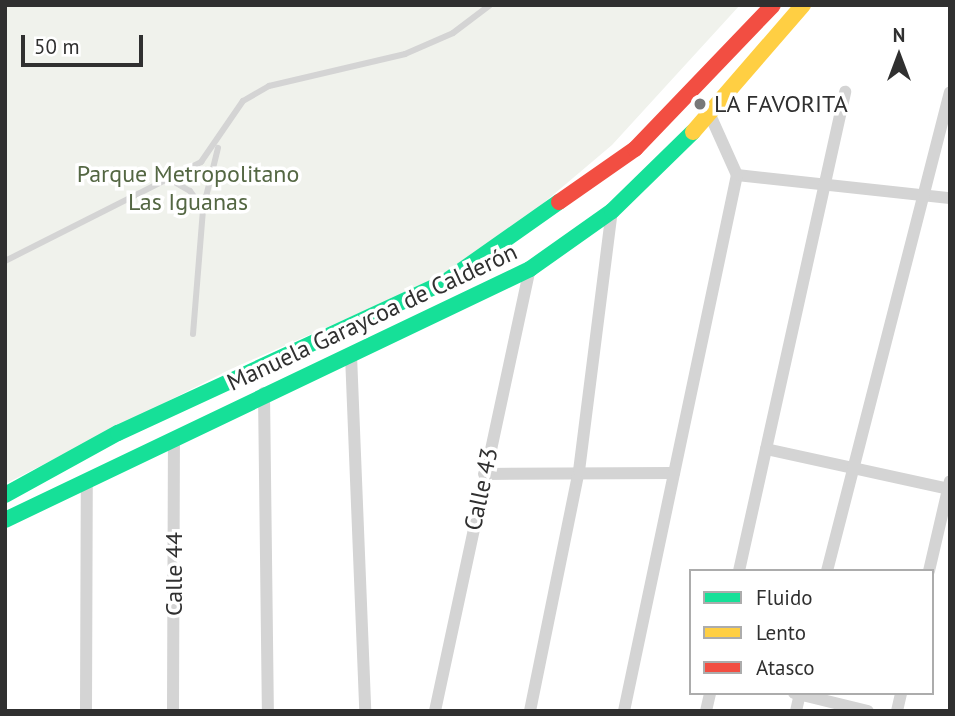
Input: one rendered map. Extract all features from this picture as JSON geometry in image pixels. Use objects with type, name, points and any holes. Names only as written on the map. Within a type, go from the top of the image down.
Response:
[{"type":"street","name":"Manuela Garaycoa de Calderón","points":[[5,495],[118,433],[445,282],[635,149],[773,5]]},
{"type":"street","name":"Manuela Garaycoa de Calderón","points":[[5,520],[264,393],[351,355],[530,269],[612,211],[710,115],[803,5]]},
{"type":"street","points":[[738,569],[827,185],[845,92]]},
{"type":"street","points":[[827,569],[850,467],[950,93]]},
{"type":"street","points":[[624,711],[737,175],[710,115]]},
{"type":"street","points":[[737,175],[950,198]]},
{"type":"street","points":[[530,711],[579,471],[612,211]]},
{"type":"street","name":"Calle 43","points":[[435,711],[530,269]]},
{"type":"street","points":[[351,355],[365,711]]},
{"type":"street","points":[[264,393],[268,711]]},
{"type":"street","points":[[118,433],[132,459]]},
{"type":"street","name":"Calle 44","points":[[173,711],[174,438]]},
{"type":"street","points":[[766,449],[949,486],[929,569]]},
{"type":"street","points":[[484,474],[579,471],[674,473]]},
{"type":"street","points":[[86,711],[87,481]]},
{"type":"street","points":[[802,695],[868,711]]},
{"type":"lane","points":[[5,261],[201,162],[219,143],[243,101],[269,86],[405,54],[453,33],[490,5]]},
{"type":"lane","points":[[193,334],[203,209],[219,143]]},
{"type":"lane","points":[[169,180],[190,191],[203,209]]},
{"type":"green space","name":"Parque Metropolitano Las Iguanas","points":[[5,5],[740,5],[612,145],[508,233],[433,281],[231,369],[5,484]]},
{"type":"traffic: fast","points":[[5,520],[530,269],[612,211],[693,132]]},
{"type":"traffic: fast","points":[[5,495],[118,433],[445,282],[559,202]]},
{"type":"traffic: slow","points":[[693,132],[803,5]]},
{"type":"traffic: jam","points":[[559,202],[635,149],[773,5]]},
{"type":"place","name":"LA FAVORITA","points":[[700,104]]}]
